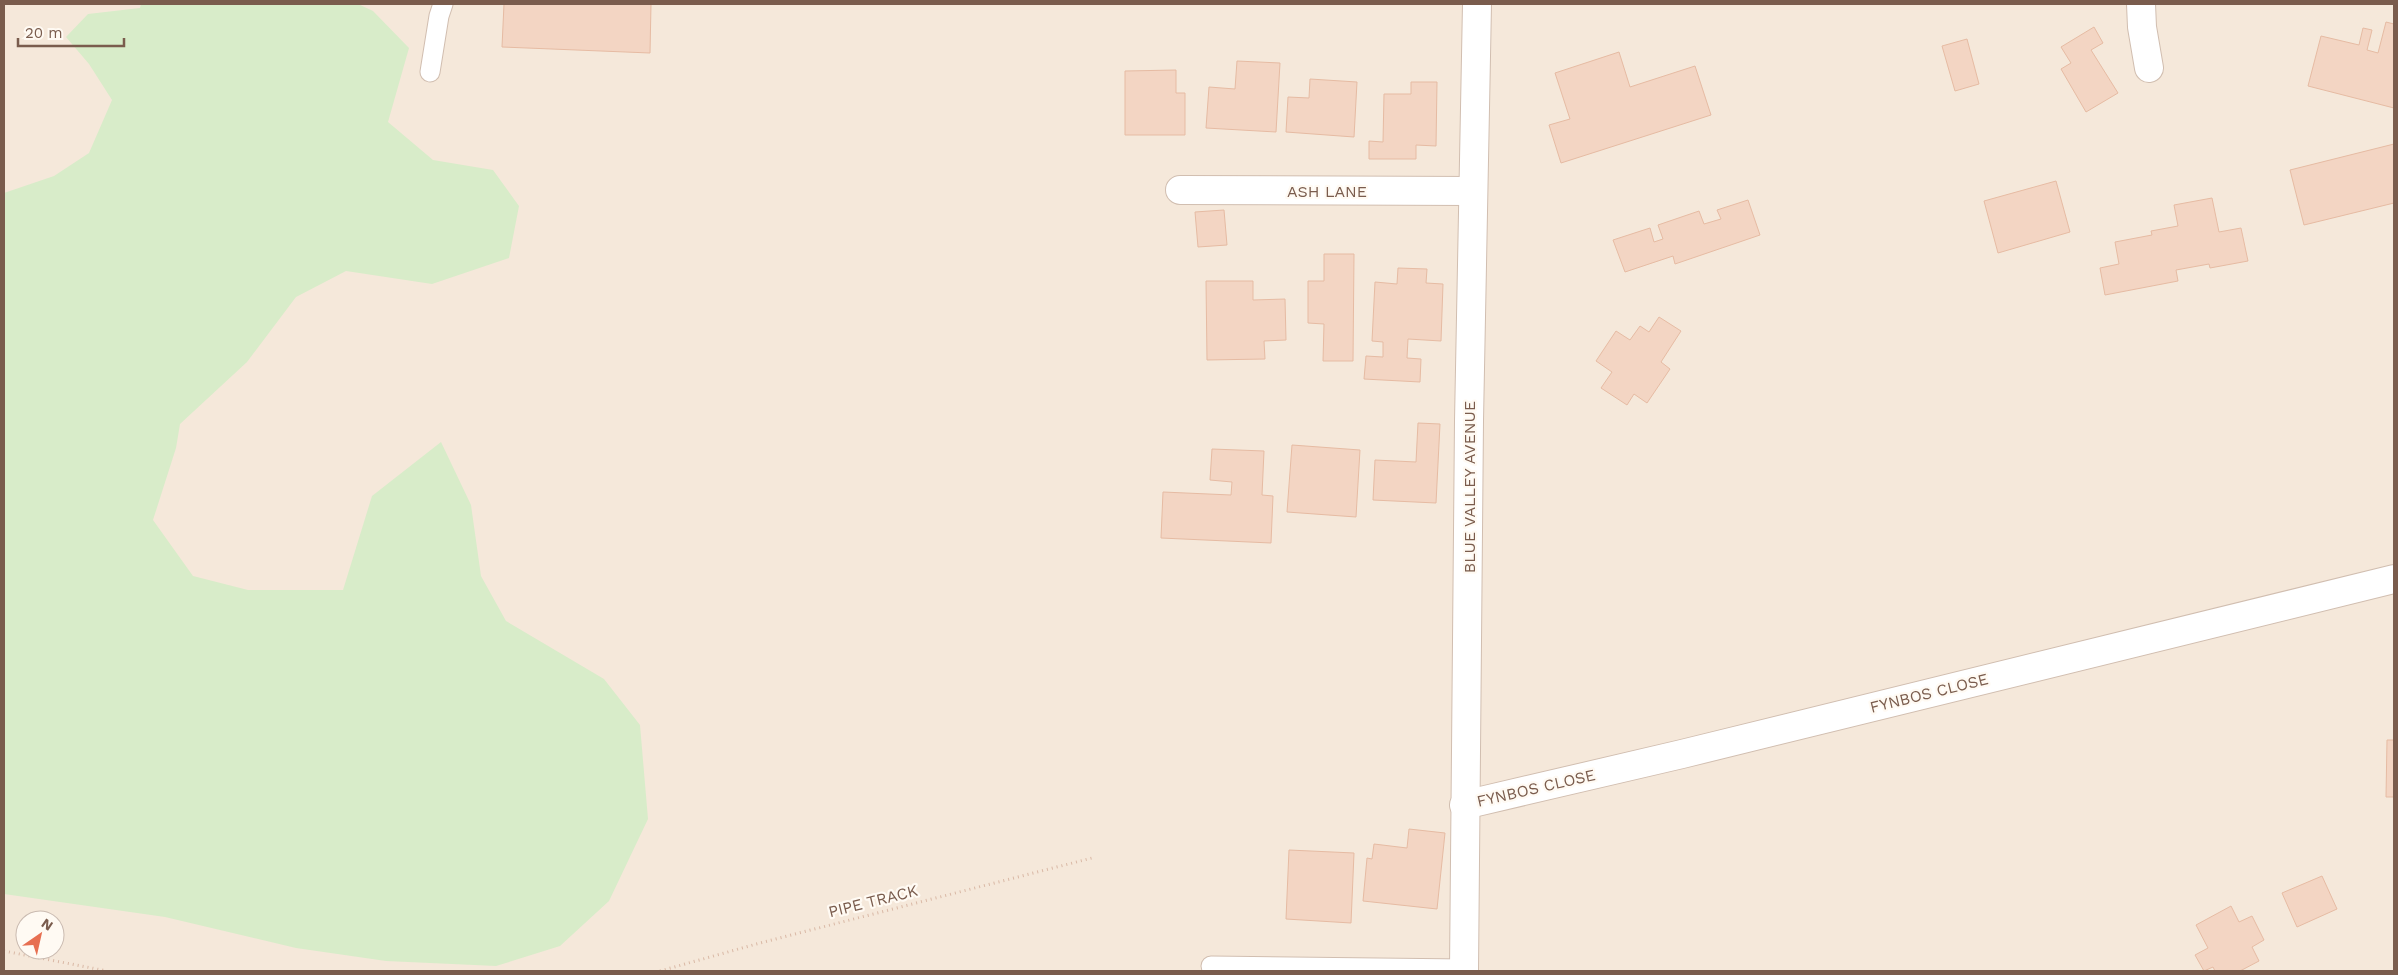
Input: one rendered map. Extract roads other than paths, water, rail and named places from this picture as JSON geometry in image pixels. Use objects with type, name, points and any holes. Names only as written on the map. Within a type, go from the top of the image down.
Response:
[{"type":"street","name":"BLUE VALLEY AVENUE","points":[[1464,970],[1464,805],[1476,4]]},
{"type":"street","points":[[2141,4],[2142,27],[2149,68]]},
{"type":"street","name":"ASH LANE","points":[[1180,190],[1473,191]]},
{"type":"street","name":"FYNBOS CLOSE","points":[[1464,805],[1682,754],[2394,579]]},
{"type":"lane","points":[[430,72],[439,16],[443,4]]},
{"type":"lane","points":[[1211,966],[1464,970]]}]
